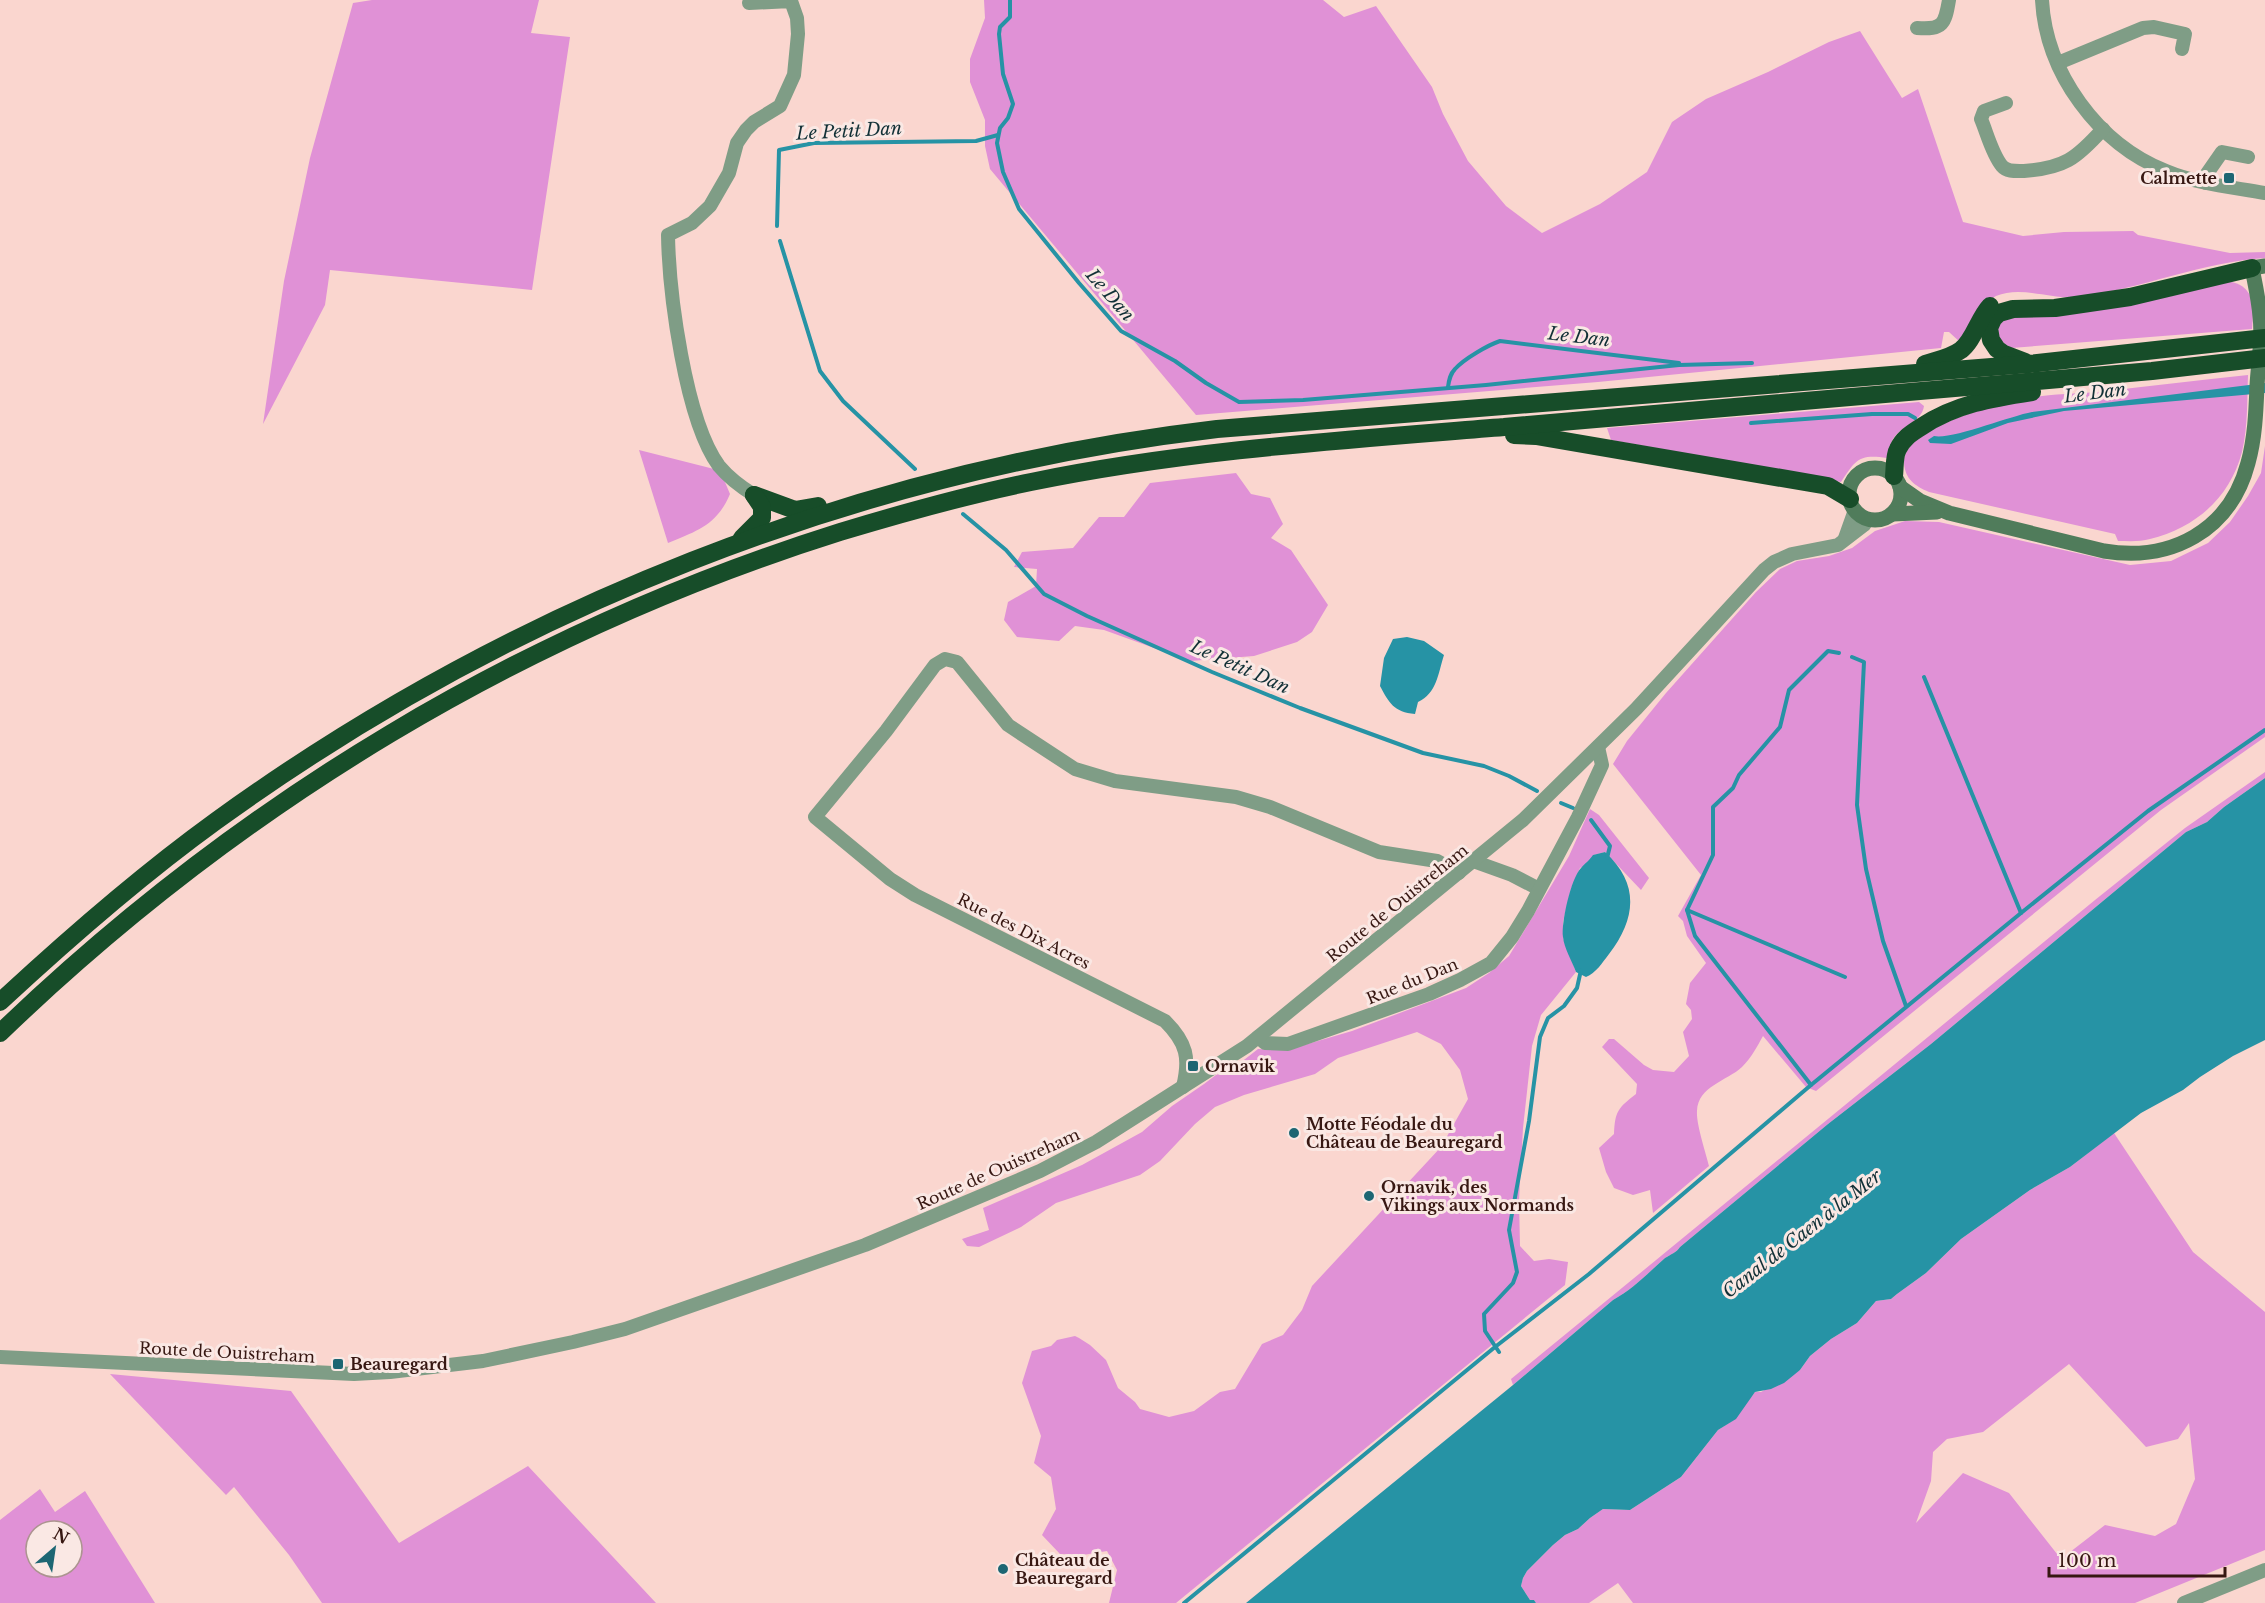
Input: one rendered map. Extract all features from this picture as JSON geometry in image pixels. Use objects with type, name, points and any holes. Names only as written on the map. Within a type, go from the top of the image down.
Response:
[{"type":"highway","points":[[2029,364],[1997,349],[1989,334],[1995,315],[2013,309],[2055,308],[2130,297],[2258,267]]},
{"type":"highway","points":[[1909,374],[1925,364],[1960,351],[1967,344],[1989,307],[2004,299],[2030,298],[2077,304]]},
{"type":"highway","points":[[0,1002],[72,935],[226,814],[294,767],[427,686],[525,634],[609,595],[739,542],[925,484],[1014,463],[1173,434],[2029,364],[2265,338]]},
{"type":"highway","points":[[0,1033],[64,972],[141,906],[222,844],[296,792],[379,739],[491,676],[573,635],[676,590],[761,558],[846,531],[934,505],[1028,482],[1182,456],[2152,371],[2265,358]]},
{"type":"highway","points":[[1897,482],[1897,450],[1906,437],[1951,410],[1987,399],[2070,387],[2152,371]]},
{"type":"highway","points":[[1461,430],[1536,436],[1828,486],[1852,504]]},
{"type":"highway","points":[[754,495],[795,510],[821,505],[837,510]]},
{"type":"highway","points":[[739,542],[746,531],[762,518],[762,507],[754,495]]},
{"type":"street","points":[[1917,28],[1934,29],[1942,24],[1946,19],[1949,0]]},
{"type":"street","points":[[2042,0],[2046,31],[2058,63],[2077,99],[2103,129],[2125,148],[2168,172],[2206,183],[2265,193]]},
{"type":"street","points":[[749,3],[791,1],[797,18],[798,34],[794,75],[780,106],[754,122],[737,143],[729,173],[710,206],[692,223],[668,235],[669,264],[686,377],[701,429],[718,464],[742,488],[754,495]]},
{"type":"street","points":[[2058,63],[2134,31],[2154,27],[2185,34],[2182,49]]},
{"type":"street","points":[[2006,103],[1984,111],[1982,119],[2001,165],[2008,170],[2037,170],[2062,165],[2070,161],[2103,129]]},
{"type":"street","points":[[2206,183],[2206,175],[2222,152],[2248,157]]},
{"type":"street","points":[[1845,538],[1852,504],[1851,486],[1862,473],[1875,469],[1884,470],[1920,501],[1949,513],[2104,551],[2140,554],[2165,550],[2202,531],[2229,504],[2247,469],[2255,427],[2263,312],[2258,267]]},
{"type":"street","points":[[1893,514],[1901,500],[1897,482]]},
{"type":"street","points":[[1852,504],[1868,519],[1879,520],[1893,514],[1949,513]]},
{"type":"street","name":"Route de Ouistreham","points":[[0,1357],[354,1374],[483,1361],[625,1329],[865,1245],[1040,1171],[1096,1142],[1258,1037],[1523,820],[1598,747],[1764,570],[1774,562],[1792,554],[1838,545],[1864,525],[1868,519]]},
{"type":"street","name":"Rue des Dix Acres","points":[[1183,1087],[1187,1069],[1185,1049],[1178,1033],[1165,1021],[915,895],[890,879],[816,817],[935,665],[945,660],[957,662],[1008,725],[1075,769],[1115,781],[1236,797],[1270,807],[1379,852],[1437,861],[1459,873]]},
{"type":"street","name":"Rue du Dan","points":[[1258,1037],[1265,1043],[1288,1044],[1429,994],[1491,963],[1512,937],[1599,774],[1602,765],[1598,747]]},
{"type":"street","points":[[1473,861],[1512,875],[1539,888]]},
{"type":"street","points":[[2184,1603],[2265,1570]]},
{"type":"shaded area","points":[[372,0],[539,0],[531,33],[570,37],[532,290],[330,270],[325,305],[263,424],[284,281],[310,158],[353,3]]},
{"type":"shaded area","points":[[984,0],[1323,0],[1344,17],[1376,6],[1432,87],[1443,114],[1468,161],[1506,206],[1542,233],[1600,204],[1647,172],[1672,122],[1706,99],[1829,42],[1860,31],[1902,98],[1918,89],[1963,222],[2023,236],[2064,232],[2133,231],[2138,235],[2230,253],[2265,252],[2265,258],[2241,260],[2078,297],[2058,297],[2026,292],[2006,293],[1996,296],[1985,305],[1961,343],[1949,332],[1944,332],[1941,348],[1598,382],[1196,415],[990,169],[985,146],[985,120],[970,82],[970,59],[985,18]]},
{"type":"shaded area","points":[[2226,281],[2243,287],[2251,298],[2252,329],[2011,348],[1999,340],[1997,328],[2006,317]]},
{"type":"shaded area","points":[[2248,375],[2244,443],[2229,483],[2208,509],[2196,519],[2150,539],[2118,541],[2115,534],[1929,492],[1919,487],[1906,473],[1904,463],[1907,451],[1917,440],[1950,421],[1989,408],[2038,396],[2099,392]]},
{"type":"shaded area","points":[[1919,402],[1924,406],[1922,411],[1893,439],[1887,458],[1870,457],[1859,460],[1850,468],[1841,482],[1611,440],[1607,428]]},
{"type":"shaded area","points":[[2265,446],[2265,737],[2161,810],[1816,1091],[1806,1087],[1763,1036],[1742,1067],[1708,1090],[1699,1103],[1698,1123],[1709,1166],[1653,1213],[1650,1190],[1633,1195],[1614,1188],[1606,1172],[1599,1148],[1614,1134],[1615,1120],[1619,1111],[1636,1094],[1637,1084],[1602,1047],[1609,1039],[1614,1039],[1653,1070],[1674,1072],[1689,1056],[1683,1032],[1692,1019],[1691,1010],[1686,1004],[1690,983],[1706,963],[1687,936],[1683,921],[1678,916],[1701,875],[1613,764],[1627,741],[1666,693],[1756,592],[1780,569],[1797,561],[1829,556],[1852,548],[1875,531],[1905,521],[1939,522],[2130,565],[2171,561],[2208,543],[2230,522],[2261,473]]},
{"type":"shaded area","points":[[639,450],[714,469],[722,475],[730,494],[725,505],[705,526],[668,543]]},
{"type":"shaded area","points":[[1236,473],[1251,494],[1270,498],[1283,524],[1271,538],[1291,550],[1328,605],[1312,632],[1297,642],[1254,656],[1190,661],[1104,630],[1075,626],[1059,641],[1017,637],[1004,620],[1008,602],[1036,586],[1037,569],[1014,567],[1022,552],[1073,548],[1099,517],[1124,517],[1150,483]]},
{"type":"shaded area","points":[[2265,772],[2265,778],[2207,822],[2186,832],[1931,1044],[1828,1124],[1677,1251],[1613,1300],[1513,1385],[1511,1379],[2095,900],[2185,828]]},
{"type":"shaded area","points":[[1590,809],[1599,815],[1649,878],[1641,890],[1605,852],[1594,855],[1588,864],[1580,868],[1571,889],[1563,922],[1563,938],[1576,972],[1541,1015],[1532,1046],[1523,1128],[1519,1200],[1520,1246],[1534,1261],[1549,1259],[1568,1262],[1565,1285],[1176,1603],[1109,1603],[1117,1570],[1107,1551],[1083,1555],[1060,1554],[1042,1535],[1056,1509],[1051,1477],[1034,1463],[1041,1436],[1022,1383],[1032,1351],[1051,1346],[1057,1340],[1075,1336],[1090,1345],[1106,1360],[1118,1388],[1140,1409],[1169,1417],[1194,1411],[1220,1392],[1235,1389],[1262,1344],[1283,1335],[1302,1310],[1312,1286],[1441,1147],[1468,1099],[1460,1070],[1441,1044],[1417,1032],[1338,1058],[1315,1074],[1244,1095],[1215,1107],[1195,1124],[1160,1161],[1140,1175],[1056,1203],[1021,1227],[979,1247],[967,1246],[962,1239],[989,1230],[983,1208],[1082,1165],[1142,1132],[1172,1106],[1216,1075],[1231,1070],[1258,1049],[1287,1050],[1352,1031],[1466,988],[1489,973],[1509,956],[1569,856]]},
{"type":"shaded area","points":[[2114,1133],[2193,1252],[2265,1312],[2265,1550],[2135,1603],[1633,1603],[1618,1583],[1589,1603],[1536,1603],[1530,1600],[1521,1586],[1523,1578],[1527,1571],[1565,1535],[1578,1529],[1603,1509],[1630,1510],[1681,1477],[1718,1430],[1732,1421],[1755,1392],[1761,1392],[1800,1370],[1810,1356],[1831,1339],[1857,1323],[1876,1301],[1891,1299],[1926,1273],[1961,1239],[2030,1190],[2070,1167]],"holes":[[[2069,1364],[2146,1447],[2178,1439],[2189,1423],[2195,1479],[2176,1524],[2155,1536],[2105,1525],[2061,1559],[2009,1493],[1963,1473],[1916,1523],[1931,1481],[1933,1452],[1947,1439],[1983,1432]]]},
{"type":"shaded area","points":[[110,1374],[291,1391],[399,1543],[528,1466],[656,1603],[322,1603],[289,1555],[234,1487],[226,1495]]},
{"type":"shaded area","points":[[40,1489],[55,1512],[85,1491],[155,1603],[0,1603],[0,1520]]},
{"type":"water","points":[[2265,383],[2265,393],[2064,411],[2008,423],[1951,444],[1930,443],[1928,440],[1934,436],[1967,431],[2032,412]]},
{"type":"water","points":[[1407,637],[1424,641],[1444,655],[1433,688],[1418,702],[1415,714],[1393,706],[1380,686],[1384,658],[1393,639]]},
{"type":"water","name":"Canal de Caen à la Mer","points":[[2265,778],[2265,1040],[2233,1056],[2183,1090],[2141,1113],[2070,1167],[2030,1190],[1961,1239],[1926,1273],[1891,1299],[1876,1301],[1857,1323],[1831,1339],[1810,1356],[1800,1370],[1784,1383],[1771,1389],[1755,1392],[1736,1419],[1718,1430],[1681,1477],[1630,1510],[1603,1509],[1578,1529],[1565,1535],[1527,1571],[1523,1578],[1521,1586],[1530,1600],[1536,1603],[1246,1603],[1513,1385],[1613,1300],[1677,1251],[1828,1124],[1931,1044],[2186,832],[2207,822]]},
{"type":"water","points":[[1605,852],[1616,864],[1629,889],[1629,915],[1625,928],[1609,954],[1596,970],[1586,977],[1576,972],[1566,950],[1563,937],[1564,922],[1570,891],[1577,873],[1593,855]]},
{"type":"waterway","name":"Le Dan","points":[[1010,0],[1010,17],[1000,27],[999,34],[1003,74],[1013,104],[1008,118],[1000,128],[997,143],[1003,172],[1019,209],[1121,331],[1175,361],[1206,383],[1239,402],[1303,400],[1486,385],[1679,365],[1752,363]]},
{"type":"waterway","name":"Le Petit Dan","points":[[777,226],[779,150],[814,143],[976,141],[998,135]]},
{"type":"waterway","name":"Le Petit Dan","points":[[780,241],[820,371],[843,401],[915,469]]},
{"type":"waterway","name":"Le Dan","points":[[1448,387],[1451,375],[1459,365],[1500,341],[1679,363]]},
{"type":"waterway","name":"Le Dan","points":[[1751,423],[1872,414],[1908,414],[1915,418]]},
{"type":"waterway","name":"Le Petit Dan","points":[[963,514],[1006,550],[1044,594],[1087,616],[1212,672],[1300,708],[1423,753],[1484,766],[1537,791]]},
{"type":"waterway","points":[[1811,1085],[1695,936],[1687,910],[1713,855],[1713,807],[1733,788],[1739,775],[1780,727],[1789,690],[1828,651],[1839,653]]},
{"type":"waterway","points":[[1852,657],[1864,662],[1857,805],[1866,869],[1883,941],[1906,1006]]},
{"type":"waterway","points":[[1924,677],[2021,913]]},
{"type":"waterway","points":[[1184,1603],[1495,1347],[1589,1274],[1811,1085],[2021,913],[2148,811],[2265,730]]},
{"type":"waterway","name":"Le Petit Dan","points":[[1561,803],[1573,808]]},
{"type":"waterway","name":"Le Petit Dan","points":[[1591,820],[1610,846],[1607,858]]},
{"type":"waterway","points":[[1687,910],[1845,977]]},
{"type":"waterway","name":"Le Petit Dan","points":[[1499,1352],[1485,1331],[1484,1314],[1513,1283],[1517,1272],[1509,1230],[1529,1121],[1540,1037],[1548,1018],[1564,1006],[1577,988],[1581,970]]},
{"type":"place","name":"Calmette","points":[[2229,178]]},
{"type":"place","name":"Ornavik","points":[[1193,1066]]},
{"type":"place","name":"Motte Féodale du Château de Beauregard","points":[[1294,1133]]},
{"type":"place","name":"Ornavik, des Vikings aux Normands","points":[[1369,1196]]},
{"type":"place","name":"Beauregard","points":[[338,1364]]},
{"type":"place","name":"Château de Beauregard","points":[[1003,1569]]}]
